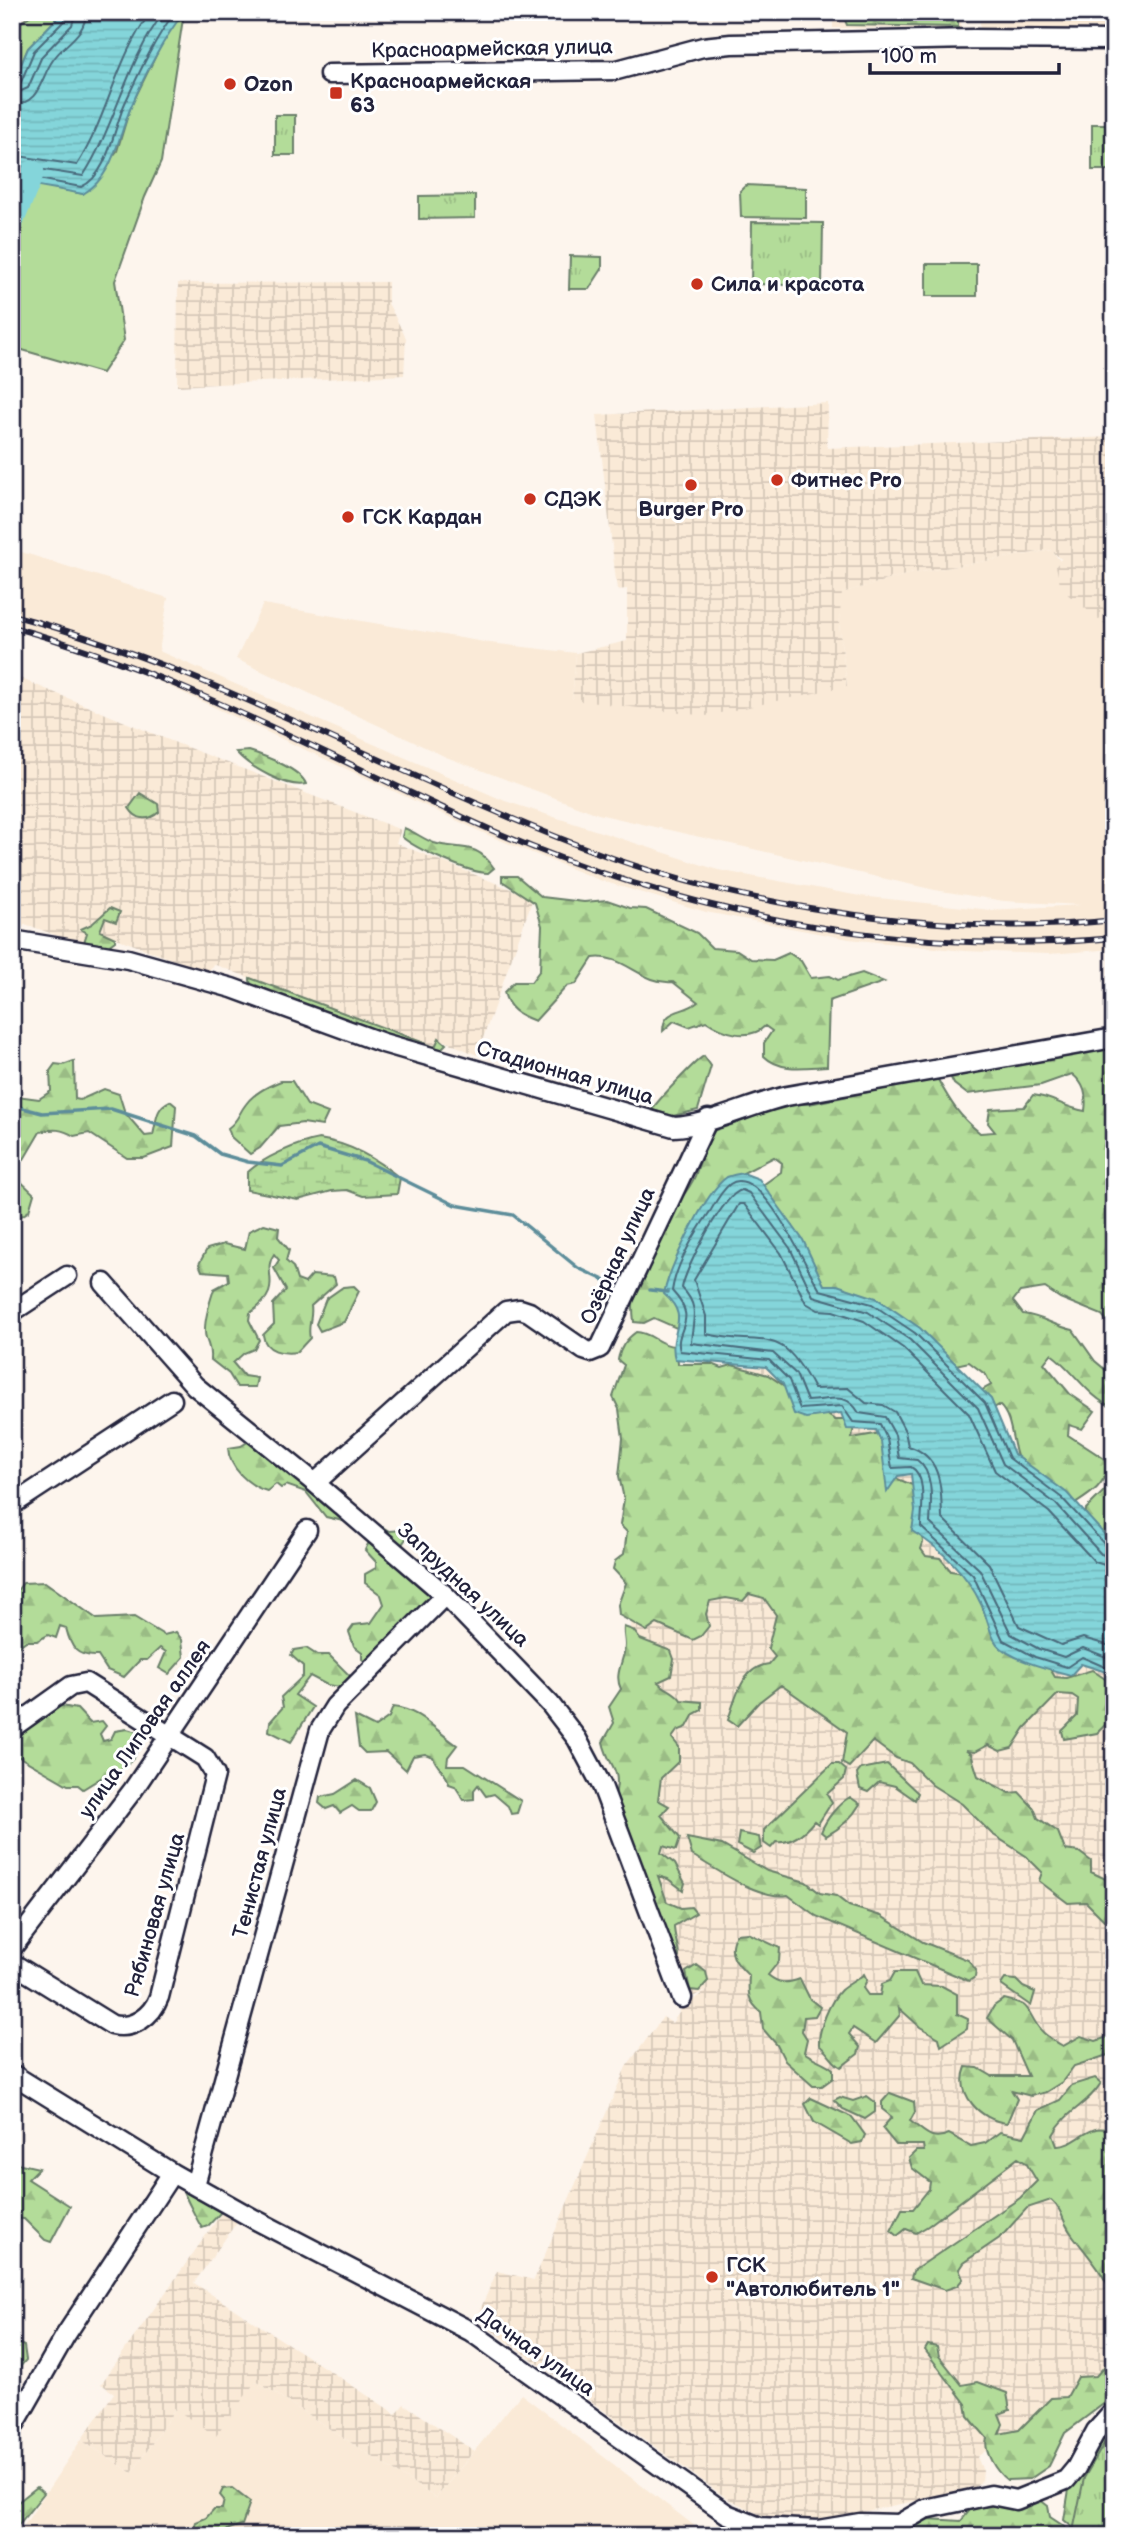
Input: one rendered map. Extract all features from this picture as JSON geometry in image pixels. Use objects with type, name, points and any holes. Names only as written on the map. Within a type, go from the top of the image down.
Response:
[{"type":"street","name":"Красноармейская улица","points":[[329,74],[617,70],[703,47],[731,44],[973,38],[1114,40]]},
{"type":"street","name":"Стадионная улица","points":[[12,940],[128,960],[232,988],[383,1043],[659,1124],[687,1127],[788,1096],[1114,1038]]},
{"type":"street","name":"Озёрная улица","points":[[315,1483],[506,1311],[520,1308],[584,1350],[590,1352],[600,1348],[708,1119]]},
{"type":"street","points":[[12,1312],[67,1276]]},
{"type":"street","name":"Запрудная улица","points":[[104,1283],[195,1385],[315,1483],[445,1595],[535,1686],[588,1757],[602,1786],[682,1998]]},
{"type":"street","points":[[12,1505],[172,1400]]},
{"type":"street","name":"улица Липовая аллея","points":[[12,1948],[170,1735],[307,1530]]},
{"type":"street","name":"Тенистая улица","points":[[195,2185],[320,1730],[340,1700],[445,1595]]},
{"type":"street","points":[[12,1728],[71,1686],[86,1683],[170,1735]]},
{"type":"street","name":"Рябиновая улица","points":[[12,1963],[112,2025],[132,2023],[152,2012],[215,1783],[212,1766],[170,1735]]},
{"type":"street","name":"Дачная улица","points":[[12,2074],[172,2173],[350,2270],[470,2331],[727,2514],[760,2527],[793,2531],[860,2524],[894,2530],[925,2509],[991,2495],[1016,2500],[1057,2485],[1076,2468],[1096,2431],[1114,2411]]},
{"type":"street","points":[[12,2429],[65,2336],[172,2173]]},
{"type":"shaded area","points":[[833,12],[961,12],[961,29],[833,28]]},
{"type":"shaded area","points":[[980,12],[1114,12],[1114,31],[980,31]]},
{"type":"shaded area","points":[[388,282],[388,303],[406,338],[404,375],[177,386],[178,283]]},
{"type":"shaded area","points":[[828,403],[827,448],[1114,437],[1114,621],[1105,624],[1061,589],[1056,566],[1061,559],[1051,550],[909,574],[842,593],[839,624],[847,686],[706,716],[572,700],[576,653],[627,641],[627,589],[617,590],[597,415]]},
{"type":"shaded area","points":[[12,549],[168,598],[159,651],[505,801],[718,870],[860,896],[991,910],[1081,905],[1004,901],[935,890],[598,814],[446,757],[236,659],[263,604],[490,643],[576,653],[572,699],[847,686],[839,624],[841,593],[909,574],[1052,550],[1105,623],[1114,621],[1114,949],[1049,954],[964,951],[849,939],[706,912],[599,880],[490,836],[147,676],[46,637],[12,629]]},
{"type":"shaded area","points":[[12,675],[171,741],[401,830],[396,843],[533,898],[477,1055],[440,1039],[435,1048],[213,964],[208,973],[100,932],[83,945],[25,924],[19,935],[12,932]]},
{"type":"shaded area","points":[[766,1367],[783,1384],[841,1413],[847,1429],[876,1430],[881,1441],[888,1491],[898,1476],[911,1473],[915,1492],[912,1531],[944,1555],[967,1579],[1081,1664],[1103,1671],[1114,1679],[1114,2387],[994,2445],[977,2457],[983,2471],[982,2481],[973,2489],[828,2519],[799,2521],[765,2517],[728,2499],[476,2319],[497,2271],[534,2280],[626,2067],[663,2017],[672,2023],[683,2007],[707,1991],[689,1998],[639,1852],[631,1626],[630,1369]]},
{"type":"shaded area","points":[[223,2211],[237,2222],[194,2283],[396,2414],[404,2404],[474,2451],[436,2498],[256,2381],[216,2436],[175,2409],[132,2473],[81,2440],[114,2393],[101,2384]]},
{"type":"shaded area","points":[[256,2381],[436,2498],[521,2394],[708,2536],[17,2536],[81,2440],[132,2473],[175,2409]]},
{"type":"green space","points":[[35,12],[63,12],[28,48],[12,86],[12,34],[16,26]]},
{"type":"green space","points":[[184,12],[161,162],[145,197],[115,281],[124,340],[102,373],[12,347],[12,231],[22,207],[16,205],[12,213],[12,180],[30,189],[34,184],[83,194],[117,151],[130,108],[166,35]]},
{"type":"green space","points":[[846,12],[958,12],[958,27],[847,25],[843,15]]},
{"type":"green space","points":[[275,115],[295,115],[295,155],[275,155]]},
{"type":"green space","points":[[1092,124],[1114,124],[1114,170],[1092,170]]},
{"type":"green space","points":[[746,185],[806,188],[806,218],[741,217],[740,191]]},
{"type":"green space","points":[[475,195],[475,218],[419,219],[419,196]]},
{"type":"green space","points":[[752,222],[823,223],[822,286],[751,284]]},
{"type":"green space","points":[[570,256],[602,257],[602,269],[589,289],[569,289]]},
{"type":"green space","points":[[926,264],[977,264],[977,296],[926,296]]},
{"type":"green space","points":[[249,751],[290,768],[306,784],[298,785],[269,776],[236,752]]},
{"type":"green space","points":[[140,793],[158,804],[159,812],[143,818],[132,812],[129,808]]},
{"type":"green space","points":[[404,828],[434,843],[474,850],[494,868],[488,873],[479,872],[443,860],[402,837]]},
{"type":"green space","points":[[502,876],[517,876],[542,897],[584,902],[607,900],[630,908],[646,909],[697,933],[712,948],[737,950],[751,959],[773,960],[789,953],[801,961],[811,978],[830,976],[838,980],[862,973],[884,982],[829,1001],[827,1066],[793,1067],[770,1061],[764,1056],[764,1043],[772,1031],[765,1026],[751,1034],[736,1034],[706,1021],[689,1027],[674,1021],[663,1031],[666,1018],[698,1002],[673,982],[652,979],[614,960],[604,958],[593,958],[576,984],[567,986],[535,1021],[515,1011],[504,992],[514,982],[531,982],[540,970],[542,926],[535,903],[502,881]]},
{"type":"green space","points":[[110,908],[120,912],[116,922],[105,918],[100,931],[115,938],[115,941],[107,947],[83,945],[87,933],[81,929],[92,924]]},
{"type":"green space","points":[[250,978],[435,1047],[439,1038],[446,1044],[439,1051],[431,1051],[259,990],[251,985]]},
{"type":"green space","points":[[1114,1044],[1114,1329],[1102,1315],[1060,1298],[1045,1288],[1020,1292],[1013,1301],[1023,1314],[1073,1330],[1095,1361],[1114,1377],[1114,1408],[1096,1398],[1051,1354],[1044,1363],[1070,1394],[1095,1411],[1082,1429],[1069,1425],[1068,1435],[1103,1458],[1108,1466],[1100,1485],[1072,1506],[1041,1484],[1019,1462],[1004,1411],[999,1405],[989,1411],[975,1394],[991,1385],[986,1375],[969,1362],[951,1366],[833,1299],[760,1187],[781,1172],[782,1163],[774,1157],[743,1173],[729,1189],[681,1330],[654,1318],[644,1323],[634,1322],[635,1292],[645,1277],[663,1227],[693,1181],[711,1135],[729,1119],[764,1108],[809,1104],[937,1078],[956,1108],[972,1126],[980,1133],[995,1132],[988,1123],[990,1109],[1024,1107],[1033,1095],[1085,1111],[1082,1086],[1072,1074],[1041,1085],[967,1094],[954,1084],[948,1072]]},
{"type":"green space","points":[[704,1056],[711,1066],[698,1110],[673,1116],[652,1110],[660,1099]]},
{"type":"green space","points":[[74,1061],[75,1099],[80,1100],[104,1089],[119,1094],[125,1113],[145,1136],[153,1135],[157,1115],[165,1104],[170,1101],[176,1106],[173,1147],[144,1158],[127,1158],[89,1133],[74,1136],[54,1130],[40,1132],[23,1161],[12,1155],[12,1100],[17,1096],[39,1099],[51,1091],[50,1071],[55,1064],[63,1065]]},
{"type":"green space","points":[[281,1081],[292,1081],[307,1105],[328,1113],[322,1126],[303,1123],[279,1126],[260,1148],[250,1154],[231,1137],[228,1128],[253,1096]]},
{"type":"green space","points":[[319,1139],[352,1148],[382,1164],[400,1178],[397,1194],[363,1196],[347,1190],[298,1200],[247,1190],[247,1173],[253,1167],[280,1152]]},
{"type":"green space","points":[[12,1173],[34,1194],[29,1211],[12,1222]]},
{"type":"green space","points":[[264,1224],[279,1228],[278,1237],[289,1250],[286,1261],[293,1267],[297,1280],[305,1283],[312,1275],[334,1277],[336,1284],[311,1306],[310,1338],[297,1352],[276,1351],[267,1345],[263,1335],[274,1324],[273,1304],[286,1290],[274,1268],[279,1260],[274,1254],[270,1261],[271,1281],[267,1296],[250,1313],[249,1320],[259,1340],[254,1349],[244,1353],[233,1363],[244,1376],[257,1378],[255,1387],[237,1387],[229,1374],[210,1359],[205,1333],[214,1289],[229,1281],[228,1273],[202,1271],[199,1264],[207,1249],[224,1244],[245,1249],[249,1231]]},
{"type":"green space","points":[[354,1286],[359,1291],[344,1322],[320,1331],[316,1324],[326,1299],[343,1287]]},
{"type":"green space","points":[[636,1332],[674,1346],[677,1349],[678,1364],[712,1364],[722,1368],[732,1365],[768,1375],[835,1420],[848,1420],[854,1426],[852,1438],[881,1433],[893,1477],[917,1487],[923,1543],[921,1549],[926,1556],[940,1558],[951,1571],[964,1573],[1047,1664],[1055,1677],[1066,1678],[1092,1670],[1114,1685],[1114,1724],[1109,1721],[1097,1733],[1064,1739],[1062,1731],[1077,1716],[1078,1699],[1072,1695],[1058,1694],[1025,1728],[1012,1748],[1000,1751],[988,1745],[975,1752],[966,1751],[971,1754],[978,1776],[1009,1793],[1019,1792],[1034,1808],[1038,1818],[1058,1832],[1065,1850],[1079,1852],[1091,1861],[1091,1872],[1114,1883],[1114,1930],[1086,1902],[1068,1903],[1039,1881],[1042,1872],[1026,1856],[992,1834],[962,1804],[932,1785],[910,1763],[896,1758],[873,1741],[849,1767],[842,1763],[847,1732],[781,1685],[759,1702],[737,1726],[728,1720],[737,1693],[746,1677],[760,1666],[769,1664],[775,1657],[768,1648],[776,1615],[764,1598],[749,1594],[743,1601],[726,1598],[710,1601],[706,1614],[709,1626],[701,1636],[693,1640],[657,1624],[647,1631],[619,1615],[618,1605],[626,1583],[613,1569],[615,1561],[624,1554],[627,1532],[620,1525],[624,1499],[619,1476],[623,1438],[619,1409],[613,1397],[624,1365],[618,1360],[620,1351]]},
{"type":"green space","points":[[251,1440],[389,1531],[403,1530],[407,1537],[401,1546],[447,1586],[373,1659],[366,1662],[362,1659],[362,1652],[354,1646],[349,1632],[354,1625],[371,1623],[384,1604],[381,1595],[365,1583],[365,1574],[376,1568],[376,1562],[365,1550],[370,1540],[352,1523],[326,1517],[306,1492],[286,1485],[281,1488],[276,1484],[267,1491],[253,1485],[241,1475],[232,1462],[228,1448],[241,1446]]},
{"type":"green space","points":[[1114,1481],[1114,1554],[1085,1521],[1086,1509]]},
{"type":"green space","points":[[45,1582],[97,1619],[134,1617],[164,1635],[176,1632],[182,1640],[184,1657],[169,1674],[159,1668],[166,1652],[160,1648],[147,1660],[140,1660],[124,1677],[107,1670],[98,1656],[84,1655],[76,1650],[66,1628],[60,1626],[56,1638],[48,1635],[37,1641],[26,1641],[12,1651],[12,1597],[23,1583]]},
{"type":"green space","points":[[624,1627],[633,1630],[640,1639],[671,1651],[674,1659],[671,1676],[658,1682],[681,1700],[702,1702],[702,1710],[694,1714],[687,1727],[677,1731],[672,1738],[679,1747],[679,1761],[661,1778],[658,1800],[669,1806],[661,1815],[680,1838],[676,1850],[663,1846],[661,1853],[675,1864],[685,1883],[683,1890],[668,1879],[658,1876],[667,1902],[681,1908],[691,1907],[696,1913],[674,1926],[679,1957],[672,1960],[614,1799],[616,1774],[603,1742],[614,1723],[609,1707],[621,1689],[618,1678],[625,1645]]},
{"type":"green space","points":[[306,1648],[317,1655],[329,1655],[354,1680],[348,1688],[327,1685],[310,1676],[295,1695],[313,1707],[291,1742],[269,1731],[270,1722],[283,1707],[281,1697],[303,1676],[303,1666],[291,1655],[294,1650]]},
{"type":"green space","points":[[62,1706],[77,1709],[90,1723],[102,1721],[106,1726],[100,1734],[103,1741],[111,1739],[115,1731],[127,1729],[138,1732],[141,1739],[134,1758],[107,1781],[101,1778],[83,1789],[78,1785],[68,1785],[16,1755],[14,1740],[20,1728],[31,1720],[46,1716],[51,1708]]},
{"type":"green space","points":[[393,1707],[412,1712],[457,1745],[448,1757],[447,1765],[465,1765],[521,1801],[517,1813],[511,1814],[508,1806],[494,1794],[486,1796],[478,1785],[474,1790],[474,1799],[464,1800],[455,1786],[449,1784],[433,1757],[425,1754],[413,1756],[406,1770],[386,1752],[365,1753],[359,1747],[355,1717],[375,1727],[389,1717]]},
{"type":"green space","points":[[832,1764],[839,1764],[846,1770],[844,1779],[827,1794],[832,1802],[818,1824],[814,1821],[797,1836],[776,1842],[771,1848],[764,1843],[764,1830]]},
{"type":"green space","points":[[887,1764],[918,1793],[915,1800],[895,1786],[879,1782],[868,1792],[860,1789],[857,1774],[861,1769]]},
{"type":"green space","points":[[357,1780],[370,1788],[376,1802],[371,1811],[359,1811],[352,1806],[340,1813],[334,1806],[326,1809],[319,1803],[320,1797],[335,1794]]},
{"type":"green space","points":[[850,1797],[860,1804],[846,1822],[826,1836],[821,1832],[826,1822]]},
{"type":"green space","points":[[739,1833],[759,1837],[761,1848],[753,1853],[737,1845]]},
{"type":"green space","points":[[687,1838],[722,1845],[767,1871],[806,1882],[820,1893],[836,1896],[849,1906],[881,1916],[923,1942],[968,1960],[976,1970],[975,1977],[969,1981],[816,1916],[788,1895],[765,1893],[726,1876],[692,1855]]},
{"type":"green space","points":[[748,1933],[780,1948],[779,1961],[768,1975],[783,1982],[800,1979],[810,1999],[820,2007],[815,2016],[804,2017],[802,2031],[807,2039],[804,2052],[833,2069],[833,2078],[822,2086],[813,2086],[785,2061],[777,2045],[763,2029],[761,2012],[749,1996],[749,1976],[736,1962],[732,1952],[736,1934]]},
{"type":"green space","points":[[697,1965],[706,1972],[708,1981],[699,1991],[690,1990],[686,1972]]},
{"type":"green space","points":[[895,1972],[915,1972],[921,1985],[942,1986],[957,1994],[957,2014],[968,2019],[967,2029],[941,2046],[939,2038],[920,2027],[899,2008],[900,2015],[876,2043],[853,2028],[849,2034],[860,2047],[858,2054],[841,2067],[819,2045],[829,2008],[841,1990],[864,1974],[867,1980],[863,1988],[868,1995],[880,1995],[882,1984],[890,1981]]},
{"type":"green space","points":[[1005,1979],[1016,1980],[1023,1987],[1035,1992],[1031,2006],[1001,1985]]},
{"type":"green space","points":[[1004,1999],[1026,2007],[1042,2031],[1063,2046],[1081,2036],[1096,2041],[1114,2035],[1114,2061],[1108,2055],[1074,2066],[1062,2082],[1046,2092],[1031,2096],[1012,2091],[1017,2099],[1007,2123],[988,2117],[972,2104],[967,2096],[963,2077],[966,2067],[978,2068],[992,2076],[1028,2076],[1012,2040],[987,2018],[994,2006]]},
{"type":"green space","points":[[1095,2078],[1101,2083],[1090,2097],[1064,2119],[1053,2135],[1057,2146],[1072,2142],[1099,2128],[1114,2134],[1114,2297],[1051,2200],[1027,2208],[1001,2237],[963,2263],[959,2269],[963,2279],[957,2286],[945,2290],[911,2278],[913,2271],[1020,2198],[1037,2181],[1026,2163],[1018,2158],[928,2226],[916,2233],[906,2229],[897,2236],[891,2231],[902,2209],[913,2209],[929,2189],[930,2182],[912,2168],[909,2158],[916,2151],[924,2151],[923,2145],[896,2145],[882,2128],[892,2117],[882,2109],[882,2102],[890,2093],[914,2102],[915,2112],[910,2121],[924,2132],[937,2137],[949,2134],[971,2146],[985,2143],[1000,2132],[1024,2137],[1038,2110],[1060,2100],[1072,2085]]},
{"type":"green space","points":[[867,2096],[875,2102],[875,2112],[865,2119],[843,2109],[834,2100],[840,2097],[853,2101]]},
{"type":"green space","points":[[811,2098],[852,2117],[865,2135],[862,2142],[852,2144],[814,2122],[805,2104]]},
{"type":"green space","points":[[12,2162],[39,2168],[28,2179],[70,2206],[51,2242],[45,2240],[24,2219],[12,2218]]},
{"type":"green space","points":[[187,2187],[223,2210],[208,2226],[202,2228],[198,2221],[183,2191]]},
{"type":"green space","points":[[12,2341],[24,2346],[26,2360],[18,2369],[19,2378],[14,2386]]},
{"type":"green space","points":[[928,2345],[937,2347],[939,2356],[962,2385],[978,2382],[1007,2393],[1010,2410],[999,2414],[1003,2424],[999,2434],[1019,2430],[1051,2398],[1067,2397],[1078,2377],[1096,2376],[1114,2356],[1114,2396],[1065,2433],[1049,2466],[1030,2479],[1007,2480],[991,2461],[987,2438],[968,2416],[966,2404],[925,2350]]},
{"type":"green space","points":[[1114,2415],[1114,2536],[1073,2536],[1071,2526],[1064,2520],[1070,2483]]},
{"type":"green space","points":[[1114,2427],[1114,2536],[1072,2536],[1084,2478]]},
{"type":"green space","points":[[37,2487],[44,2493],[12,2533],[12,2501],[18,2502]]},
{"type":"green space","points":[[232,2488],[250,2502],[242,2525],[229,2529],[221,2536],[192,2536],[196,2522],[206,2518],[214,2509],[222,2509],[224,2500],[220,2495],[223,2489]]},
{"type":"green space","points":[[1039,2499],[1048,2506],[1050,2517],[1065,2527],[1068,2536],[898,2536],[928,2519],[961,2521],[974,2505]]},
{"type":"water","points":[[63,12],[184,12],[148,70],[114,155],[102,177],[83,194],[34,185],[25,200],[19,197],[24,185],[12,180],[12,86],[28,48]]},
{"type":"water","points":[[743,1173],[759,1179],[803,1240],[824,1285],[837,1285],[876,1298],[920,1328],[991,1399],[1014,1454],[1067,1493],[1114,1545],[1114,1679],[1103,1671],[1081,1664],[1071,1675],[1043,1667],[1011,1655],[997,1644],[981,1604],[961,1572],[943,1554],[912,1531],[915,1511],[911,1474],[898,1476],[887,1492],[881,1441],[876,1430],[847,1429],[841,1413],[806,1418],[794,1414],[783,1384],[766,1367],[675,1359],[673,1349],[678,1318],[677,1311],[664,1294],[667,1282],[689,1231],[718,1185],[727,1177]]},
{"type":"waterway","points":[[12,222],[33,172]]},
{"type":"waterway","points":[[12,1092],[19,1107],[42,1113],[111,1109],[196,1136],[220,1154],[248,1162],[282,1166],[318,1147],[365,1161],[455,1205],[513,1215],[578,1268],[619,1287]]},
{"type":"waterway","points":[[650,1290],[668,1292]]},
{"type":"railway","points":[[12,615],[163,665],[530,826],[604,855],[663,874],[725,891],[790,904],[923,922],[1053,925],[1114,920]]},
{"type":"railway","points":[[12,627],[135,668],[254,719],[489,829],[563,859],[639,885],[716,906],[795,923],[874,935],[1034,943],[1114,938]]},
{"type":"place","name":"Ozon","points":[[230,84]]},
{"type":"place","name":"Красноармейская 63","points":[[336,93]]},
{"type":"place","name":"Сила и красота","points":[[697,284]]},
{"type":"place","name":"Фитнес Pro","points":[[777,480]]},
{"type":"place","name":"Burger Pro","points":[[691,485]]},
{"type":"place","name":"СДЭК","points":[[530,499]]},
{"type":"place","name":"ГСК Кардан","points":[[348,517]]},
{"type":"place","name":"ГСК \"Автолюбитель 1\"","points":[[712,2277]]}]
